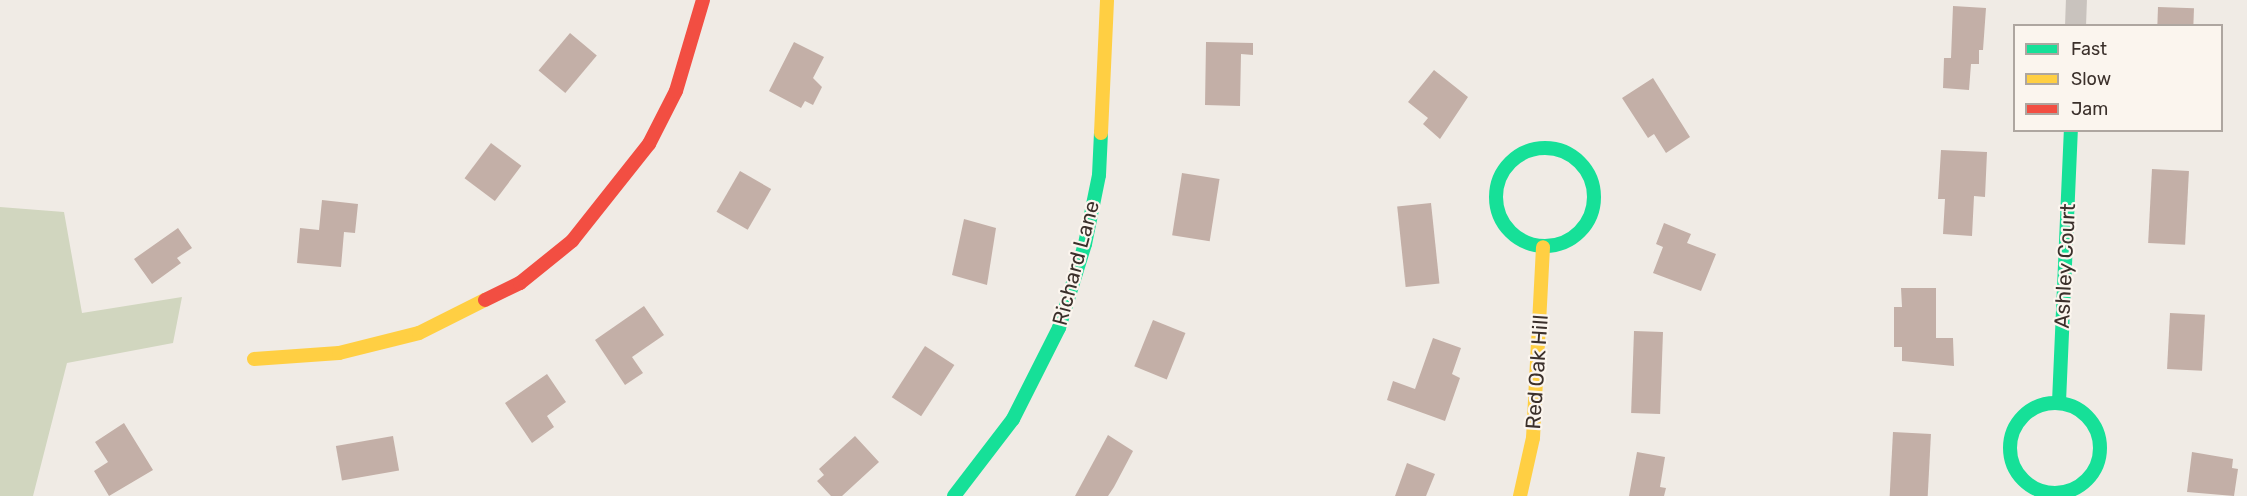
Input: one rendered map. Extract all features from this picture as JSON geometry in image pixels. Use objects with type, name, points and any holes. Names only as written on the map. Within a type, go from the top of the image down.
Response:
[{"type":"street","points":[[254,359],[339,352],[419,333],[520,283],[572,240],[649,144],[676,91],[703,0]]},
{"type":"street","name":"Richard Lane","points":[[954,496],[1013,419],[1059,328],[1085,244],[1099,176],[1107,0]]},
{"type":"street","points":[[2075,24],[2076,0]]},
{"type":"street","name":"Ashley Court","points":[[2059,402],[2071,132]]},
{"type":"street","points":[[1551,148],[1581,164],[1592,184],[1594,199],[1588,222],[1578,234],[1562,244],[1543,247],[1509,231],[1498,211],[1496,188],[1502,173],[1517,156],[1551,148]]},
{"type":"street","name":"Red Oak Hill","points":[[1520,496],[1533,438],[1543,247]]},
{"type":"street","points":[[2059,402],[2073,406],[2095,426],[2100,455],[2096,469],[2080,486],[2060,493],[2045,492],[2020,476],[2010,448],[2019,420],[2044,404],[2059,402]]},
{"type":"green space","points":[[0,207],[64,212],[82,313],[182,297],[173,343],[67,363],[33,496],[0,496]]},
{"type":"building","points":[[1953,6],[1986,8],[1983,50],[1979,50],[1979,64],[1971,64],[1969,90],[1943,88],[1944,58],[1951,58]]},
{"type":"building","points":[[2158,7],[2194,8],[2193,24],[2157,24]]},
{"type":"building","points":[[570,33],[597,55],[565,93],[539,71]]},
{"type":"building","points":[[794,42],[824,57],[813,78],[822,87],[813,105],[805,101],[801,108],[769,91]]},
{"type":"building","points":[[1206,42],[1253,43],[1253,55],[1241,54],[1240,106],[1205,105]]},
{"type":"building","points":[[1434,70],[1468,97],[1440,139],[1423,124],[1428,118],[1408,102]]},
{"type":"building","points":[[1653,78],[1690,137],[1666,153],[1654,134],[1648,138],[1622,98]]},
{"type":"building","points":[[491,143],[521,166],[495,201],[465,178]]},
{"type":"building","points":[[1941,150],[1987,152],[1985,197],[1974,196],[1972,236],[1943,234],[1945,199],[1938,199]]},
{"type":"building","points":[[2152,169],[2189,171],[2185,245],[2148,243]]},
{"type":"building","points":[[740,171],[771,189],[748,230],[716,212]]},
{"type":"building","points":[[1182,173],[1220,179],[1210,241],[1172,235]]},
{"type":"building","points":[[322,200],[358,204],[355,233],[344,232],[341,267],[297,263],[300,228],[319,230]]},
{"type":"building","points":[[1431,203],[1439,284],[1406,287],[1397,207]]},
{"type":"building","points":[[964,219],[996,228],[987,285],[952,275]]},
{"type":"building","points":[[1664,223],[1691,234],[1687,243],[1716,254],[1701,291],[1653,273],[1663,247],[1656,244]]},
{"type":"building","points":[[178,228],[192,248],[177,258],[181,263],[152,284],[134,259]]},
{"type":"building","points":[[1901,288],[1936,288],[1936,338],[1953,338],[1954,366],[1902,361],[1902,347],[1894,347],[1894,307],[1902,307]]},
{"type":"building","points":[[644,306],[664,335],[632,357],[643,373],[625,385],[595,340]]},
{"type":"building","points":[[2170,313],[2205,315],[2202,371],[2167,369]]},
{"type":"building","points":[[1153,320],[1185,333],[1167,379],[1134,366]]},
{"type":"building","points":[[1634,331],[1663,332],[1660,414],[1631,413]]},
{"type":"building","points":[[1433,338],[1461,348],[1452,374],[1460,378],[1445,421],[1387,400],[1393,381],[1415,389]]},
{"type":"building","points":[[925,346],[954,365],[921,416],[892,397]]},
{"type":"building","points":[[547,374],[566,402],[547,416],[554,427],[532,443],[505,403]]},
{"type":"building","points":[[124,423],[153,470],[109,496],[94,471],[108,462],[95,442]]},
{"type":"building","points":[[1893,432],[1931,434],[1928,496],[1890,496]]},
{"type":"building","points":[[1108,435],[1133,451],[1114,487],[1108,496],[1075,496]]},
{"type":"building","points":[[393,436],[399,470],[342,481],[336,446]]},
{"type":"building","points":[[855,436],[879,462],[842,496],[831,496],[817,481],[824,475],[819,469]]},
{"type":"building","points":[[1637,452],[1665,457],[1660,487],[1666,488],[1664,496],[1629,496]]},
{"type":"building","points":[[2192,452],[2233,459],[2232,468],[2238,469],[2234,496],[2187,492]]},
{"type":"building","points":[[1407,463],[1435,474],[1426,496],[1395,496]]},
{"type":"traffic: fast","points":[[2059,402],[2071,132]]},
{"type":"traffic: fast","points":[[954,496],[1013,419],[1059,328],[1085,244],[1099,175],[1101,133]]},
{"type":"traffic: fast","points":[[1545,148],[1564,151],[1580,162],[1591,178],[1594,197],[1591,216],[1580,232],[1564,243],[1545,246],[1526,243],[1510,232],[1499,216],[1496,197],[1499,178],[1510,162],[1526,151],[1545,148]]},
{"type":"traffic: fast","points":[[2055,403],[2072,406],[2087,416],[2097,431],[2100,448],[2097,465],[2087,480],[2072,490],[2055,493],[2038,490],[2023,480],[2013,465],[2010,448],[2013,431],[2023,416],[2038,406],[2055,403]]},
{"type":"traffic: slow","points":[[1101,133],[1107,0]]},
{"type":"traffic: slow","points":[[1520,496],[1533,438],[1543,247]]},
{"type":"traffic: slow","points":[[254,359],[339,353],[419,333],[485,300]]},
{"type":"traffic: jam","points":[[485,300],[520,283],[572,241],[649,144],[676,91],[703,0]]}]
